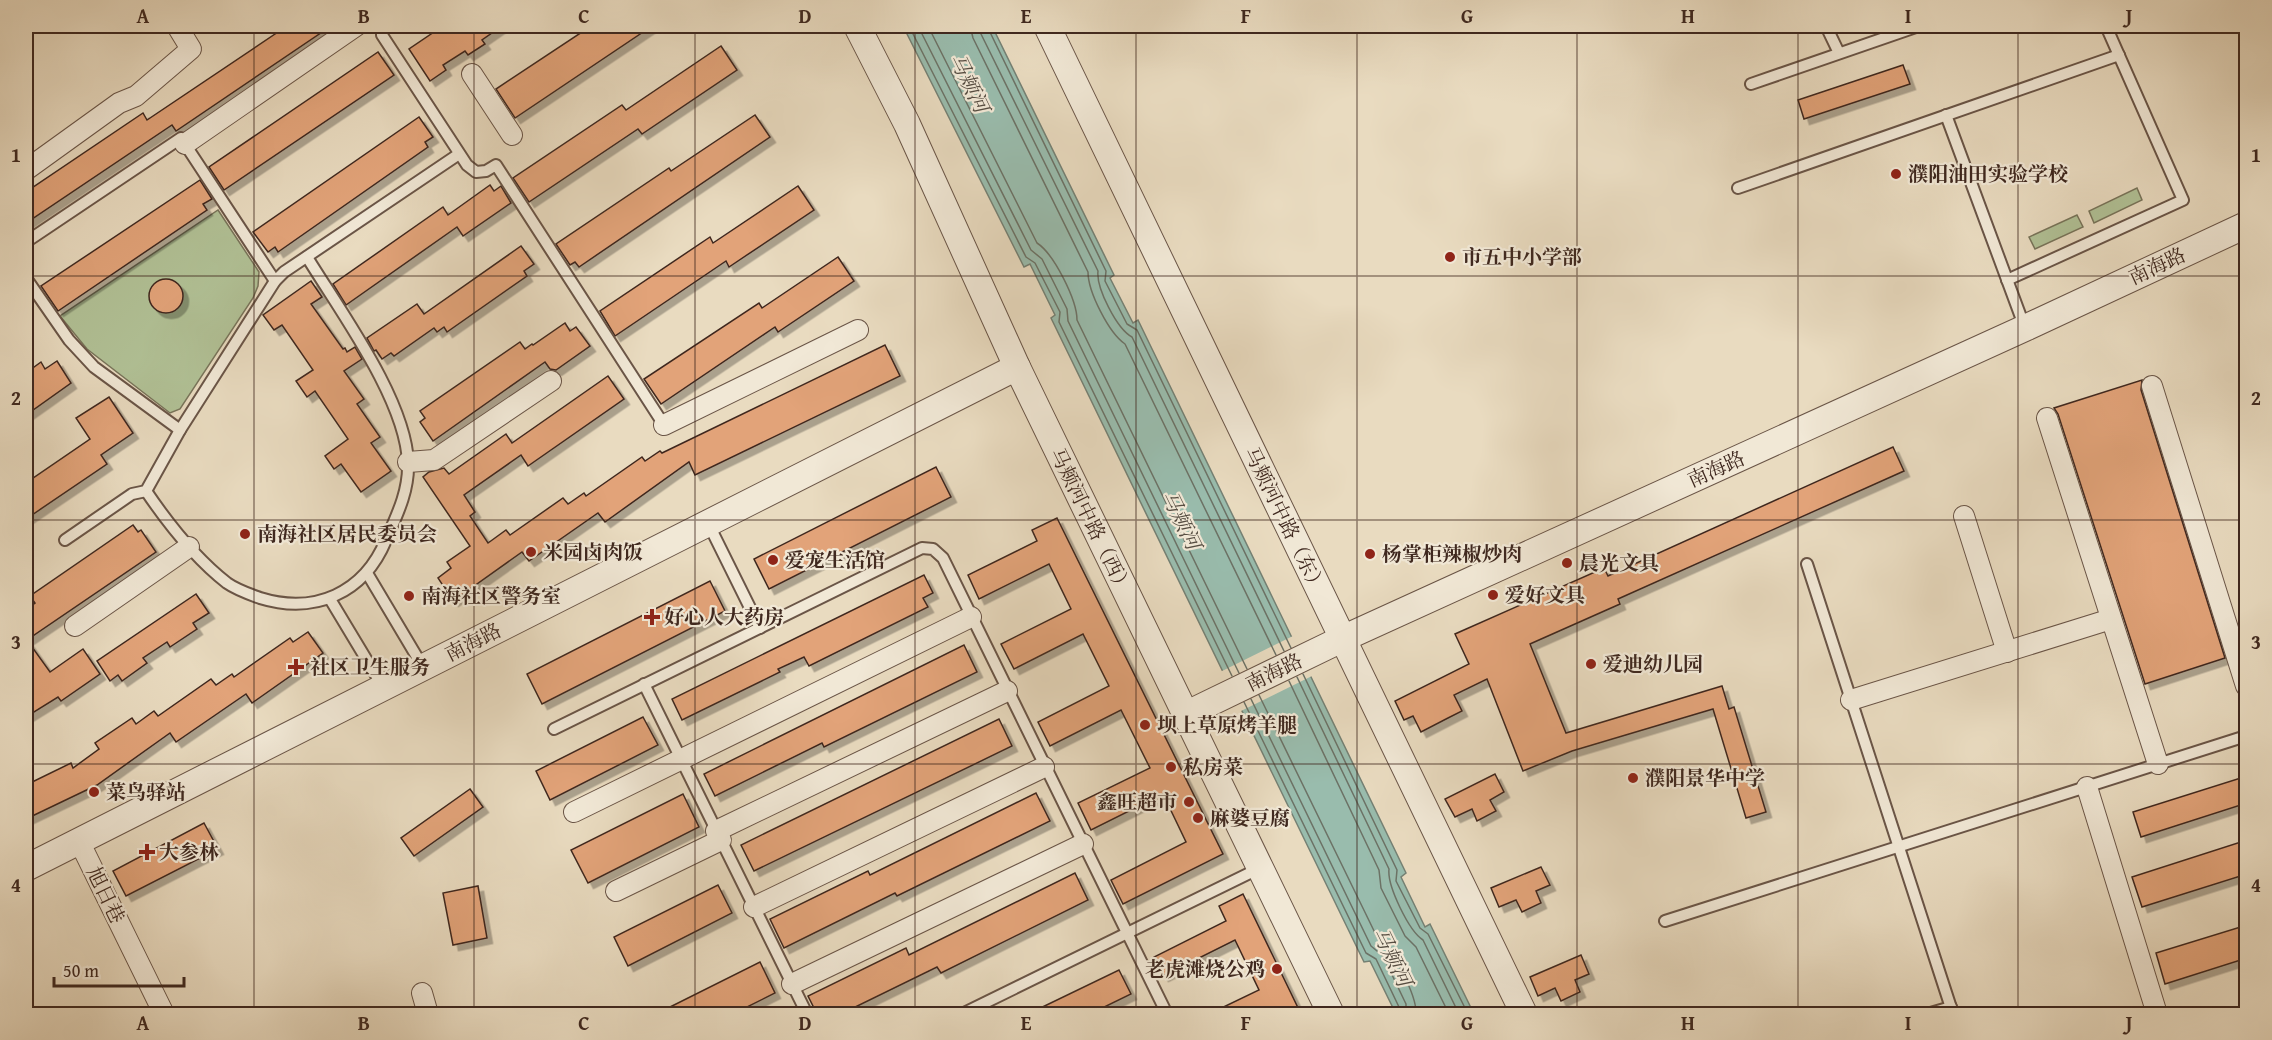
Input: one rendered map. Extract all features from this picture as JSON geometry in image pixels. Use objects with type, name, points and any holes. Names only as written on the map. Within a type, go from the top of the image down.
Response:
[{"type":"street","points":[[26,170],[119,103],[136,96],[191,49],[177,26]]},
{"type":"street","points":[[185,144],[356,26]]},
{"type":"street","name":"马颊河中路（西）","points":[[857,26],[907,124],[1017,367],[1331,1014]]},
{"type":"street","name":"马颊河中路（东）","points":[[1047,26],[1524,1014]]},
{"type":"street","points":[[472,74],[512,135]]},
{"type":"street","name":"南海路","points":[[1185,715],[1342,639],[2247,225]]},
{"type":"street","points":[[664,425],[858,330]]},
{"type":"street","name":"南海路","points":[[26,868],[1017,367]]},
{"type":"street","points":[[408,462],[434,460],[552,381]]},
{"type":"street","points":[[2152,386],[2247,686]]},
{"type":"street","points":[[2047,418],[2158,764]]},
{"type":"street","points":[[1964,516],[2007,652]]},
{"type":"street","points":[[75,626],[189,547]]},
{"type":"street","points":[[574,812],[971,617]]},
{"type":"street","points":[[1851,700],[2111,619]]},
{"type":"street","points":[[616,891],[719,836],[1007,691]]},
{"type":"street","points":[[754,907],[1044,767]]},
{"type":"street","points":[[2087,787],[2157,1014]]},
{"type":"street","name":"旭日巷","points":[[79,841],[164,1014]]},
{"type":"street","points":[[792,984],[1083,843]]},
{"type":"street","points":[[422,993],[428,1014]]},
{"type":"lane","points":[[1826,26],[1839,54]]},
{"type":"lane","points":[[1752,84],[1918,26]]},
{"type":"lane","points":[[2007,280],[2183,200],[2106,26]]},
{"type":"lane","points":[[382,34],[467,165],[476,172],[486,171],[496,165],[664,425]]},
{"type":"lane","points":[[1738,188],[2119,55]]},
{"type":"lane","points":[[1946,115],[2025,328]]},
{"type":"lane","points":[[26,242],[181,138],[275,281]]},
{"type":"lane","points":[[65,540],[132,494],[146,491],[180,430],[275,281],[459,154]]},
{"type":"lane","points":[[146,491],[165,519],[189,547],[229,584],[247,593],[275,602],[296,603],[330,599],[341,594],[367,573],[379,556],[407,491],[408,462],[400,422],[387,391],[307,257]]},
{"type":"lane","points":[[26,278],[69,340],[94,367],[180,430]]},
{"type":"lane","points":[[708,523],[760,628]]},
{"type":"lane","points":[[554,729],[922,548],[933,549],[943,558],[1167,1014]]},
{"type":"lane","points":[[1807,564],[1952,1011],[1927,1014]]},
{"type":"lane","points":[[367,573],[423,667]]},
{"type":"lane","points":[[330,599],[383,687]]},
{"type":"lane","points":[[644,684],[807,1014]]},
{"type":"lane","points":[[1665,921],[2247,736]]},
{"type":"lane","points":[[962,1014],[1260,868]]},
{"type":"shaded area","points":[[2137,188],[2142,200],[2094,223],[2089,211]]},
{"type":"shaded area","points":[[218,210],[259,272],[258,286],[253,298],[180,409],[170,413],[87,349],[60,316]]},
{"type":"shaded area","points":[[2077,215],[2083,227],[2035,249],[2029,237]]},
{"type":"water","name":"马颊河","points":[[903,26],[992,26],[1114,275],[1110,278],[1133,323],[1138,320],[1406,873],[1401,877],[1425,927],[1430,924],[1474,1014],[1389,1014],[1394,1010],[1370,961],[1364,962],[1051,318],[1055,315],[1030,264],[1024,267]]},
{"type":"pier","points":[[1295,635],[1314,675],[1239,712],[1220,672]]},
{"type":"building","points":[[287,26],[331,26],[176,131],[172,125],[26,223],[26,192],[143,113],[147,120]]},
{"type":"building","points":[[443,26],[502,26],[482,40],[485,44],[468,55],[465,51],[443,65],[446,70],[430,81],[409,49]]},
{"type":"building","points":[[591,26],[652,26],[515,118],[496,89]]},
{"type":"building","points":[[721,46],[737,70],[642,134],[638,129],[529,202],[513,178],[622,105],[626,110]]},
{"type":"building","points":[[378,52],[394,75],[224,190],[209,167]]},
{"type":"building","points":[[1903,65],[1910,84],[1804,119],[1798,100]]},
{"type":"building","points":[[755,115],[770,137],[579,267],[575,262],[570,265],[556,244],[669,168],[671,171]]},
{"type":"building","points":[[419,117],[433,137],[425,142],[428,147],[278,252],[275,247],[268,252],[253,232]]},
{"type":"building","points":[[200,180],[212,199],[203,204],[207,210],[58,311],[41,286]]},
{"type":"building","points":[[490,185],[494,191],[501,186],[511,203],[463,236],[457,227],[346,305],[333,284],[443,207],[448,215]]},
{"type":"building","points":[[798,186],[814,210],[729,267],[726,261],[615,336],[600,311],[710,237],[713,243]]},
{"type":"building","points":[[521,246],[534,264],[524,271],[527,276],[447,332],[444,327],[437,332],[434,328],[394,356],[391,353],[382,359],[376,350],[374,351],[367,338],[417,304],[424,314]]},
{"type":"building","points":[[838,257],[854,281],[778,332],[775,327],[661,404],[644,379],[759,303],[762,308]]},
{"type":"building","points":[[166,279],[178,284],[183,296],[178,308],[166,313],[154,308],[149,296],[154,284]]},
{"type":"building","points":[[311,281],[322,297],[311,304],[343,349],[345,348],[347,352],[355,347],[362,359],[344,371],[364,399],[357,404],[380,437],[371,443],[391,471],[361,492],[341,464],[334,469],[325,456],[348,439],[315,391],[307,397],[296,381],[313,370],[282,325],[274,330],[263,315]]},
{"type":"building","points":[[565,323],[570,331],[576,327],[590,346],[556,370],[550,369],[545,362],[433,441],[420,422],[425,418],[420,411],[520,342],[525,349]]},
{"type":"building","points":[[885,345],[900,376],[695,475],[689,462],[605,522],[598,513],[529,561],[522,552],[453,601],[438,578],[451,568],[447,562],[470,546],[423,477],[429,472],[444,468],[449,474],[506,434],[512,443],[608,376],[624,399],[528,466],[521,455],[464,495],[475,512],[470,516],[488,543],[506,530],[510,535],[563,498],[568,504],[584,493],[586,496],[642,457],[645,461],[660,451],[662,453]]},
{"type":"building","points":[[57,361],[71,383],[26,415],[26,373],[41,362],[45,369]]},
{"type":"building","points":[[2142,380],[2141,390],[2225,658],[2145,684],[2058,414],[2054,408]]},
{"type":"building","points":[[109,397],[133,433],[101,455],[107,464],[26,519],[26,483],[90,439],[76,418]]},
{"type":"building","points":[[1893,447],[1904,471],[1618,599],[1620,604],[1530,644],[1566,733],[1722,686],[1729,709],[1734,707],[1766,812],[1746,818],[1713,709],[1572,751],[1523,771],[1487,679],[1454,695],[1462,711],[1421,732],[1413,716],[1404,720],[1395,701],[1469,664],[1455,634],[1604,568],[1608,576]]},
{"type":"building","points":[[936,467],[951,497],[769,589],[754,559]]},
{"type":"building","points":[[1057,518],[1223,854],[1123,904],[1111,880],[1186,842],[1163,794],[1091,830],[1078,803],[1150,768],[1121,710],[1050,746],[1038,722],[1109,686],[1083,634],[1014,669],[1001,644],[1071,609],[1049,564],[979,599],[968,575],[1037,541],[1032,530]]},
{"type":"building","points":[[133,525],[138,532],[141,530],[156,552],[27,640],[50,672],[83,649],[100,674],[61,701],[58,697],[26,717],[26,610],[35,603],[30,596]]},
{"type":"building","points":[[924,575],[933,593],[923,598],[928,607],[809,666],[804,657],[778,669],[780,672],[682,720],[672,699]]},
{"type":"building","points":[[710,581],[725,611],[542,704],[527,674]]},
{"type":"building","points":[[196,594],[209,613],[193,623],[197,629],[170,647],[167,642],[143,658],[147,663],[122,681],[118,675],[110,681],[97,661]]},
{"type":"building","points":[[308,632],[323,653],[252,703],[246,694],[176,742],[170,733],[97,785],[26,819],[26,785],[71,763],[73,768],[99,749],[95,743],[132,718],[136,724],[154,711],[158,716],[211,679],[216,685],[232,674],[234,677],[290,638],[293,642]]},
{"type":"building","points":[[964,645],[977,672],[824,747],[822,743],[715,796],[704,774]]},
{"type":"building","points":[[643,717],[658,745],[550,800],[536,771]]},
{"type":"building","points":[[999,719],[1012,746],[754,871],[741,845]]},
{"type":"building","points":[[1495,774],[1504,792],[1490,800],[1496,811],[1477,821],[1472,809],[1455,817],[1445,799]]},
{"type":"building","points":[[2247,776],[2247,803],[2141,837],[2133,812]]},
{"type":"building","points":[[470,789],[483,807],[414,856],[401,838]]},
{"type":"building","points":[[1036,793],[1050,821],[897,896],[895,893],[784,948],[770,919],[868,871],[870,875]]},
{"type":"building","points":[[683,794],[699,827],[588,883],[571,850]]},
{"type":"building","points":[[204,823],[218,849],[126,896],[113,871]]},
{"type":"building","points":[[2247,840],[2247,874],[2142,907],[2132,877]]},
{"type":"building","points":[[1541,867],[1550,885],[1536,891],[1541,903],[1522,912],[1516,900],[1499,907],[1491,888]]},
{"type":"building","points":[[1075,873],[1088,900],[941,973],[937,967],[841,1014],[817,1014],[808,996],[906,948],[909,955]]},
{"type":"building","points":[[718,885],[732,913],[628,966],[614,937]]},
{"type":"building","points":[[478,886],[487,938],[453,945],[443,893]]},
{"type":"building","points":[[1243,894],[1301,1014],[1209,1014],[1259,990],[1235,940],[1163,976],[1154,957],[1226,921],[1219,906]]},
{"type":"building","points":[[2247,925],[2247,958],[2165,984],[2156,953]]},
{"type":"building","points":[[1581,955],[1589,974],[1575,980],[1580,992],[1561,1001],[1555,988],[1538,996],[1530,977]]},
{"type":"building","points":[[760,962],[775,993],[733,1014],[656,1014]]},
{"type":"building","points":[[1119,970],[1131,994],[1090,1014],[1028,1014]]},
{"type":"place","name":"濮阳油田实验学校","points":[[1896,174]]},
{"type":"place","name":"市五中小学部","points":[[1450,257]]},
{"type":"place","name":"南海社区居民委员会","points":[[245,534]]},
{"type":"place","name":"米园卤肉饭","points":[[531,552]]},
{"type":"place","name":"杨掌柜辣椒炒肉","points":[[1370,554]]},
{"type":"place","name":"爱宠生活馆","points":[[773,560]]},
{"type":"place","name":"晨光文具","points":[[1567,563]]},
{"type":"place","name":"爱好文具","points":[[1493,595]]},
{"type":"place","name":"南海社区警务室","points":[[409,596]]},
{"type":"place","name":"好心人大药房","points":[[652,617]]},
{"type":"place","name":"爱迪幼儿园","points":[[1591,664]]},
{"type":"place","name":"社区卫生服务","points":[[296,667]]},
{"type":"place","name":"坝上草原烤羊腿","points":[[1145,725]]},
{"type":"place","name":"私房菜","points":[[1171,767]]},
{"type":"place","name":"濮阳景华中学","points":[[1633,778]]},
{"type":"place","name":"菜鸟驿站","points":[[94,792]]},
{"type":"place","name":"鑫旺超市","points":[[1189,802]]},
{"type":"place","name":"麻婆豆腐","points":[[1198,818]]},
{"type":"place","name":"大参林","points":[[147,852]]},
{"type":"place","name":"老虎滩烧公鸡","points":[[1277,969]]}]
